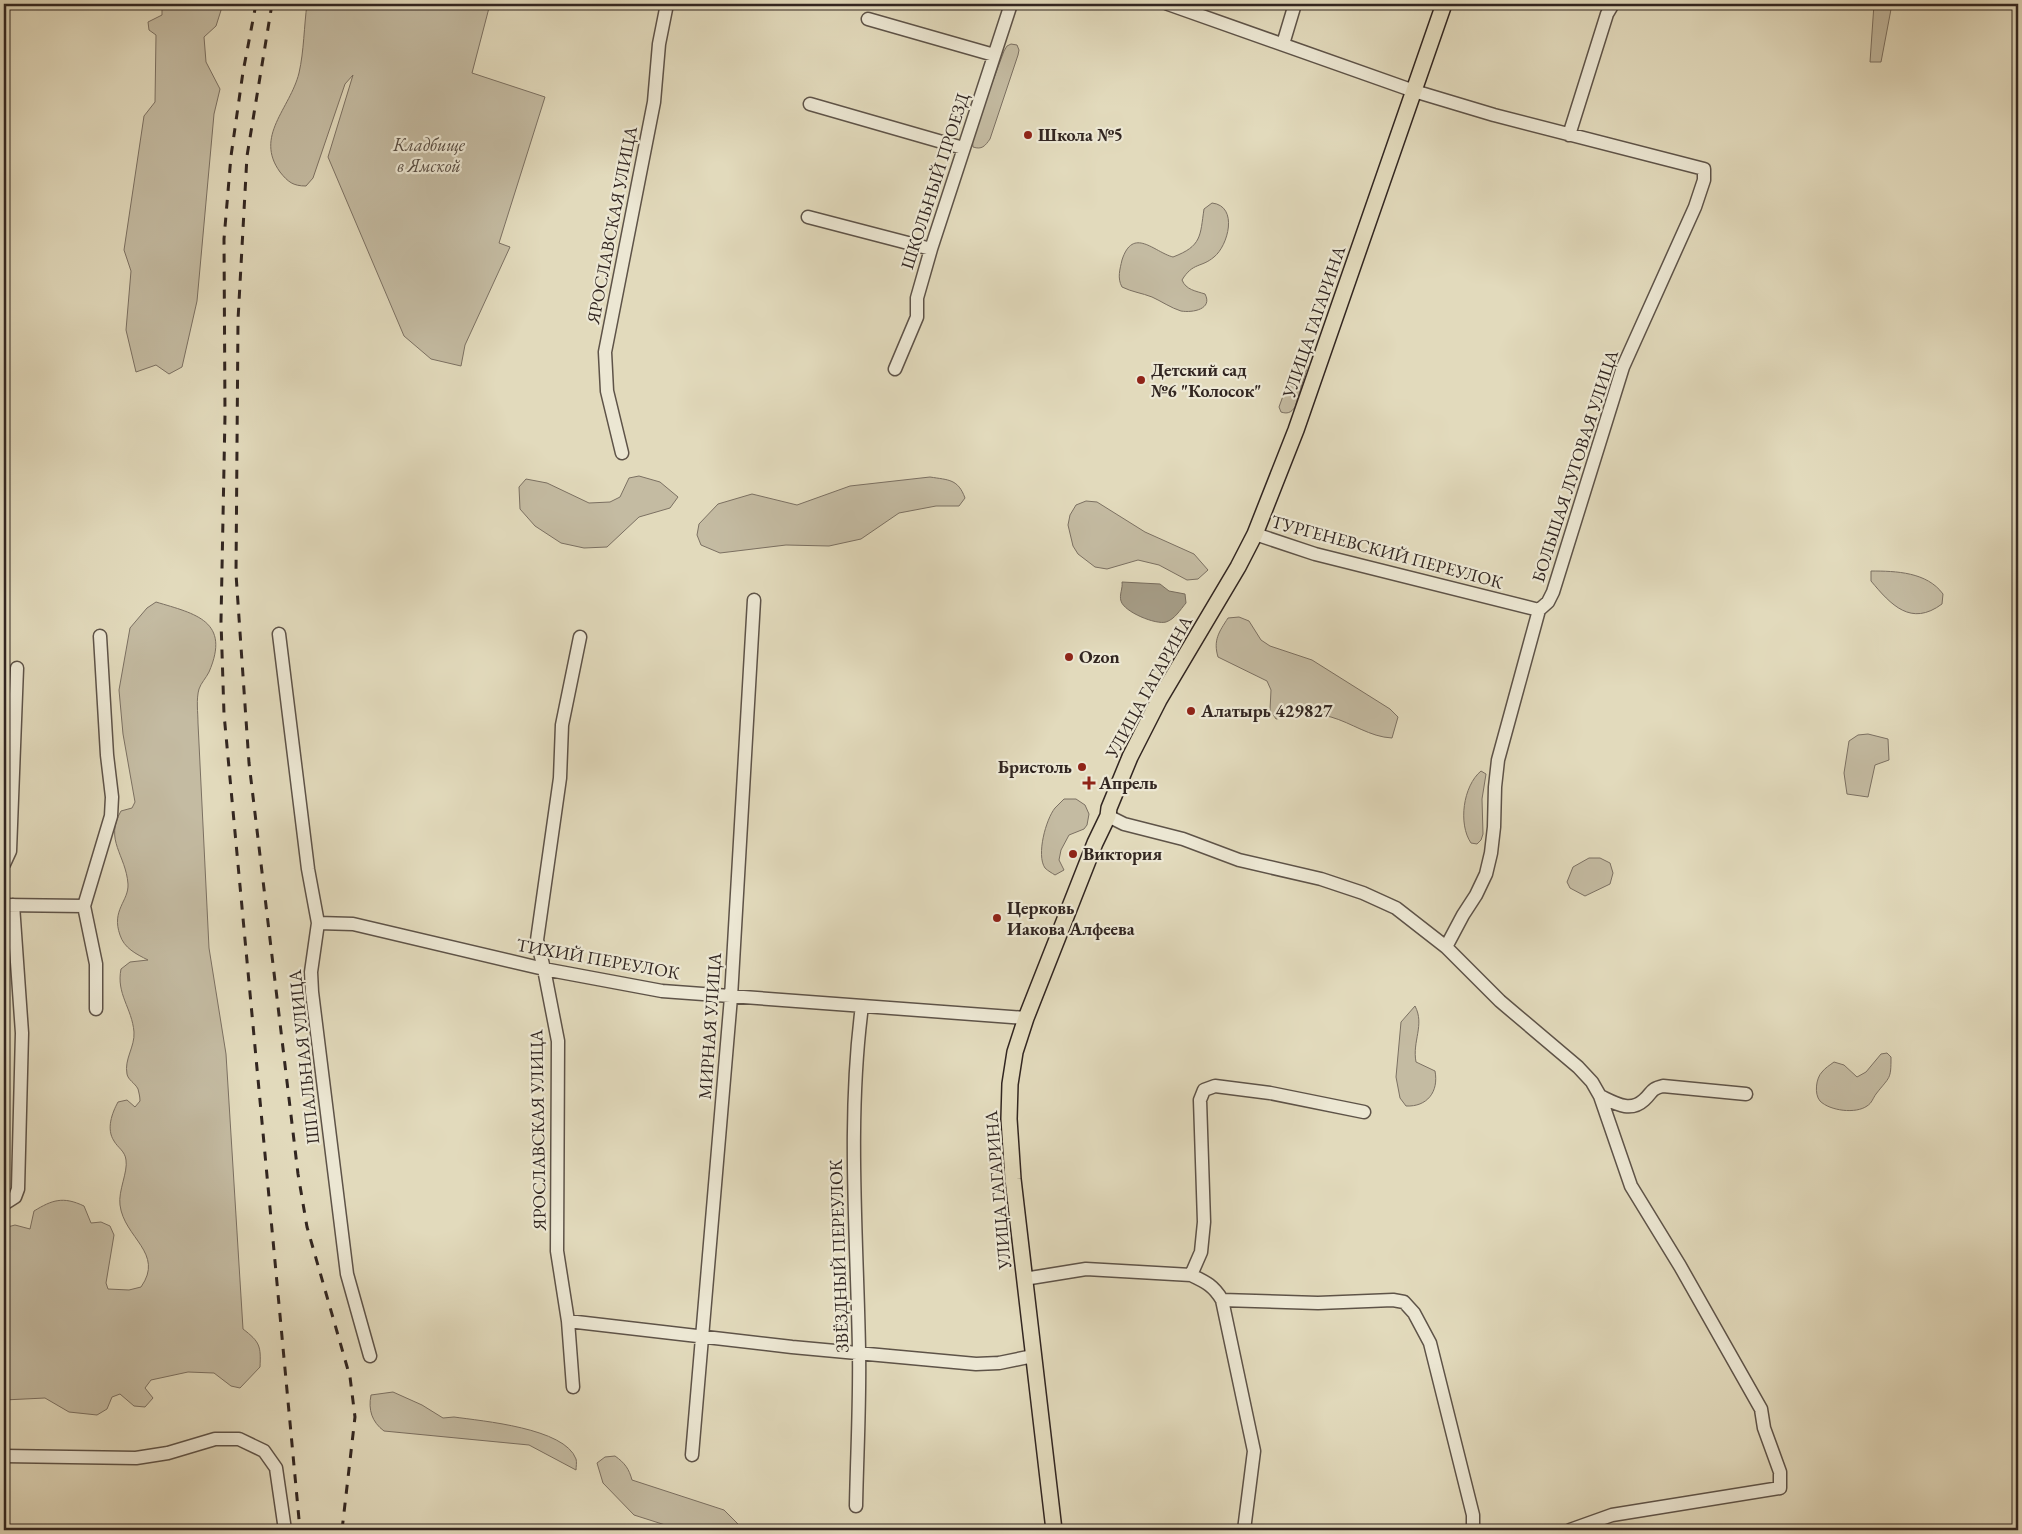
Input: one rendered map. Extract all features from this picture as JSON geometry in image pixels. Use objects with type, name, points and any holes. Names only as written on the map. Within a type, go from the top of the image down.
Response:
[{"type":"main road","name":"УЛИЦА ГАГАРИНА","points":[[1054,1530],[1012,1179],[1009,1119],[1010,1084],[1015,1052],[1026,1018],[1095,842],[1108,816],[1108,808],[1130,757],[1255,534],[1296,430],[1444,4]]},
{"type":"street","name":"ЯРОСЛАВСКАЯ УЛИЦА","points":[[622,453],[606,391],[605,352],[654,102],[659,44],[666,4]]},
{"type":"street","name":"ШКОЛЬНЫЙ ПРОЕЗД","points":[[895,369],[917,317],[917,298],[931,249],[1012,4]]},
{"type":"street","points":[[1168,4],[1414,91],[1569,134],[1607,14],[1613,4]]},
{"type":"street","points":[[1283,44],[1295,4]]},
{"type":"street","points":[[868,19],[994,55]]},
{"type":"street","points":[[810,104],[963,148]]},
{"type":"street","name":"БОЛЬШАЯ ЛУГОВАЯ УЛИЦА","points":[[1446,947],[1486,874],[1494,827],[1498,760],[1538,610],[1548,602],[1553,592],[1623,367],[1695,207],[1704,180],[1704,169],[1569,134]]},
{"type":"street","points":[[808,217],[931,249]]},
{"type":"street","name":"ТУРГЕНЕВСКИЙ ПЕРЕУЛОК","points":[[1255,534],[1315,554],[1538,610]]},
{"type":"street","name":"МИРНАЯ УЛИЦА","points":[[692,1455],[730,997],[754,600]]},
{"type":"street","name":"ШПАЛЬНАЯ УЛИЦА","points":[[279,634],[308,870],[318,923],[311,972],[313,1002],[347,1274],[370,1356]]},
{"type":"street","points":[[96,1009],[96,964],[84,906],[111,816],[112,797],[100,636]]},
{"type":"street","name":"ЯРОСЛАВСКАЯ УЛИЦА","points":[[573,1386],[568,1321],[557,1251],[558,1041],[537,940],[560,778],[562,725],[580,637]]},
{"type":"street","points":[[4,864],[10,851],[17,668]]},
{"type":"street","points":[[1108,816],[1124,824],[1183,839],[1239,860],[1321,879],[1363,893],[1396,908],[1446,947],[1500,1001],[1592,1082],[1600,1096],[1631,1186],[1680,1266],[1761,1410],[1764,1428],[1780,1472],[1780,1488],[1612,1515],[1570,1530]]},
{"type":"street","points":[[4,1204],[15,1197],[18,1189],[22,1033],[9,905],[84,906]]},
{"type":"street","name":"ТИХИЙ ПЕРЕУЛОК","points":[[318,923],[354,924],[544,969],[662,991],[1026,1018]]},
{"type":"street","name":"ЗВЁЗДНЫЙ ПЕРЕУЛОК","points":[[856,1506],[859,1353],[853,1147],[862,1006]]},
{"type":"street","points":[[1191,1276],[1201,1252],[1204,1222],[1200,1100],[1204,1090],[1215,1086],[1270,1093],[1364,1112]]},
{"type":"street","points":[[1600,1096],[1622,1106],[1634,1106],[1644,1100],[1652,1089],[1663,1086],[1746,1094]]},
{"type":"street","points":[[1024,1279],[1086,1269],[1191,1276],[1208,1282],[1215,1289],[1222,1300],[1254,1451],[1244,1530]]},
{"type":"street","points":[[1222,1300],[1318,1303],[1393,1300],[1404,1302],[1414,1312],[1430,1344],[1473,1515],[1472,1530]]},
{"type":"street","points":[[568,1321],[792,1347],[976,1364],[999,1363],[1033,1356]]},
{"type":"street","points":[[4,1456],[136,1458],[168,1453],[215,1439],[239,1439],[264,1451],[276,1468],[285,1530]]},
{"type":"green space","points":[[162,4],[223,4],[216,26],[204,37],[206,62],[220,89],[214,114],[197,301],[182,367],[169,374],[156,365],[136,372],[126,330],[131,271],[124,250],[144,116],[155,102],[156,35],[149,30],[148,22],[162,15]]},
{"type":"green space","name":"Кладбище в Ямской","points":[[307,4],[490,4],[472,73],[545,97],[499,243],[510,247],[465,345],[461,366],[431,359],[404,336],[328,157],[353,75],[345,84],[313,178],[306,186],[288,181],[280,172],[273,159],[272,134],[276,122],[295,86],[299,73]]},
{"type":"green space","points":[[1874,4],[1892,4],[1881,62],[1870,62]]},
{"type":"green space","points":[[1011,44],[1017,45],[1018,55],[990,139],[983,147],[973,147],[972,137],[1004,51]]},
{"type":"green space","points":[[1212,203],[1226,211],[1228,219],[1227,236],[1219,252],[1214,257],[1190,270],[1182,280],[1189,288],[1205,294],[1207,299],[1204,306],[1196,310],[1181,311],[1152,297],[1122,287],[1119,277],[1122,260],[1132,244],[1144,244],[1173,257],[1190,249],[1198,239],[1204,209]]},
{"type":"green space","points":[[1303,358],[1307,363],[1307,368],[1295,407],[1292,411],[1281,412],[1279,407],[1295,363]]},
{"type":"green space","points":[[639,476],[660,482],[678,497],[670,508],[639,517],[607,547],[584,548],[561,543],[535,526],[520,509],[519,487],[526,479],[547,483],[589,503],[610,502],[620,497],[629,478]]},
{"type":"green space","points":[[930,477],[948,480],[959,487],[965,498],[959,506],[936,506],[899,513],[861,539],[829,546],[786,545],[720,553],[701,545],[697,535],[699,524],[718,504],[752,494],[797,505],[850,486]]},
{"type":"green space","points":[[1086,501],[1097,502],[1145,532],[1194,554],[1208,570],[1198,579],[1187,580],[1159,565],[1138,560],[1107,569],[1095,567],[1078,554],[1073,546],[1068,525],[1070,515],[1076,505]]},
{"type":"green space","points":[[1871,571],[1901,572],[1929,581],[1943,594],[1942,604],[1931,611],[1921,613],[1911,613],[1902,610],[1886,598],[1871,581]]},
{"type":"green space","points":[[156,602],[184,611],[206,622],[216,641],[215,655],[209,672],[199,689],[197,702],[209,948],[226,1054],[243,1329],[253,1337],[260,1349],[260,1367],[240,1388],[231,1386],[214,1373],[188,1372],[151,1380],[145,1388],[153,1398],[145,1407],[134,1406],[120,1394],[112,1397],[107,1409],[97,1415],[69,1412],[45,1398],[4,1400],[4,1228],[15,1225],[30,1229],[34,1211],[40,1207],[64,1200],[77,1203],[84,1206],[91,1223],[101,1222],[110,1226],[114,1235],[106,1283],[108,1289],[129,1290],[141,1287],[147,1275],[148,1264],[146,1255],[128,1227],[120,1205],[126,1160],[112,1136],[110,1126],[118,1102],[127,1100],[135,1107],[140,1101],[138,1089],[129,1078],[126,1069],[134,1032],[133,1023],[122,994],[121,969],[130,962],[148,960],[127,947],[122,940],[118,926],[119,912],[128,890],[128,884],[124,864],[115,839],[116,821],[121,811],[132,808],[135,802],[123,734],[119,690],[130,628],[147,608]]},
{"type":"green space","points":[[1239,617],[1249,621],[1261,640],[1270,646],[1312,660],[1390,709],[1398,717],[1392,738],[1376,735],[1331,717],[1304,715],[1276,719],[1270,710],[1271,690],[1267,681],[1218,657],[1216,646],[1220,632],[1228,618]]},
{"type":"green space","points":[[1868,734],[1888,739],[1889,760],[1875,765],[1868,797],[1847,794],[1844,773],[1849,741],[1858,735]]},
{"type":"green space","points":[[1481,771],[1486,774],[1482,799],[1483,834],[1477,844],[1471,843],[1467,835],[1464,806],[1470,786]]},
{"type":"green space","points":[[1064,799],[1076,799],[1085,805],[1089,814],[1087,825],[1084,829],[1069,835],[1061,850],[1059,860],[1064,870],[1055,875],[1045,868],[1042,862],[1043,837],[1048,820],[1055,808]]},
{"type":"green space","points":[[1589,858],[1600,858],[1610,863],[1613,873],[1610,884],[1585,896],[1570,888],[1567,882],[1573,867]]},
{"type":"green space","points":[[1415,1006],[1419,1020],[1415,1054],[1416,1062],[1435,1071],[1436,1079],[1430,1097],[1420,1104],[1406,1106],[1400,1098],[1396,1077],[1401,1022]]},
{"type":"green space","points":[[1887,1053],[1891,1057],[1890,1074],[1869,1105],[1850,1111],[1830,1107],[1820,1101],[1816,1090],[1818,1078],[1834,1062],[1844,1065],[1857,1077],[1866,1072],[1881,1054]]},
{"type":"green space","points":[[393,1392],[422,1405],[443,1418],[454,1417],[502,1424],[540,1433],[569,1448],[576,1459],[576,1470],[529,1445],[384,1431],[376,1424],[372,1415],[370,1406],[371,1395]]},
{"type":"green space","points":[[615,1456],[626,1466],[632,1480],[724,1510],[739,1525],[748,1530],[681,1530],[634,1515],[603,1483],[597,1463],[605,1457]]},
{"type":"shaded area","points":[[1122,582],[1160,584],[1169,591],[1185,594],[1186,603],[1169,621],[1155,622],[1148,620],[1123,605],[1121,601]]},
{"type":"railway","points":[[256,4],[243,72],[231,156],[224,239],[225,415],[221,621],[224,714],[300,1530]]},
{"type":"railway","points":[[272,4],[247,156],[238,320],[236,574],[249,763],[298,1174],[307,1227],[350,1377],[355,1417],[342,1530]]},
{"type":"place","name":"Школа №5","points":[[1028,135]]},
{"type":"place","name":"Детский сад №6 \"Колосок\"","points":[[1141,380]]},
{"type":"place","name":"Ozon","points":[[1069,657]]},
{"type":"place","name":"Алатырь 429827","points":[[1191,711]]},
{"type":"place","name":"Бристоль","points":[[1082,767]]},
{"type":"place","name":"Апрель","points":[[1089,783]]},
{"type":"place","name":"Виктория","points":[[1073,854]]},
{"type":"place","name":"Церковь Иакова Алфеева","points":[[997,918]]}]
